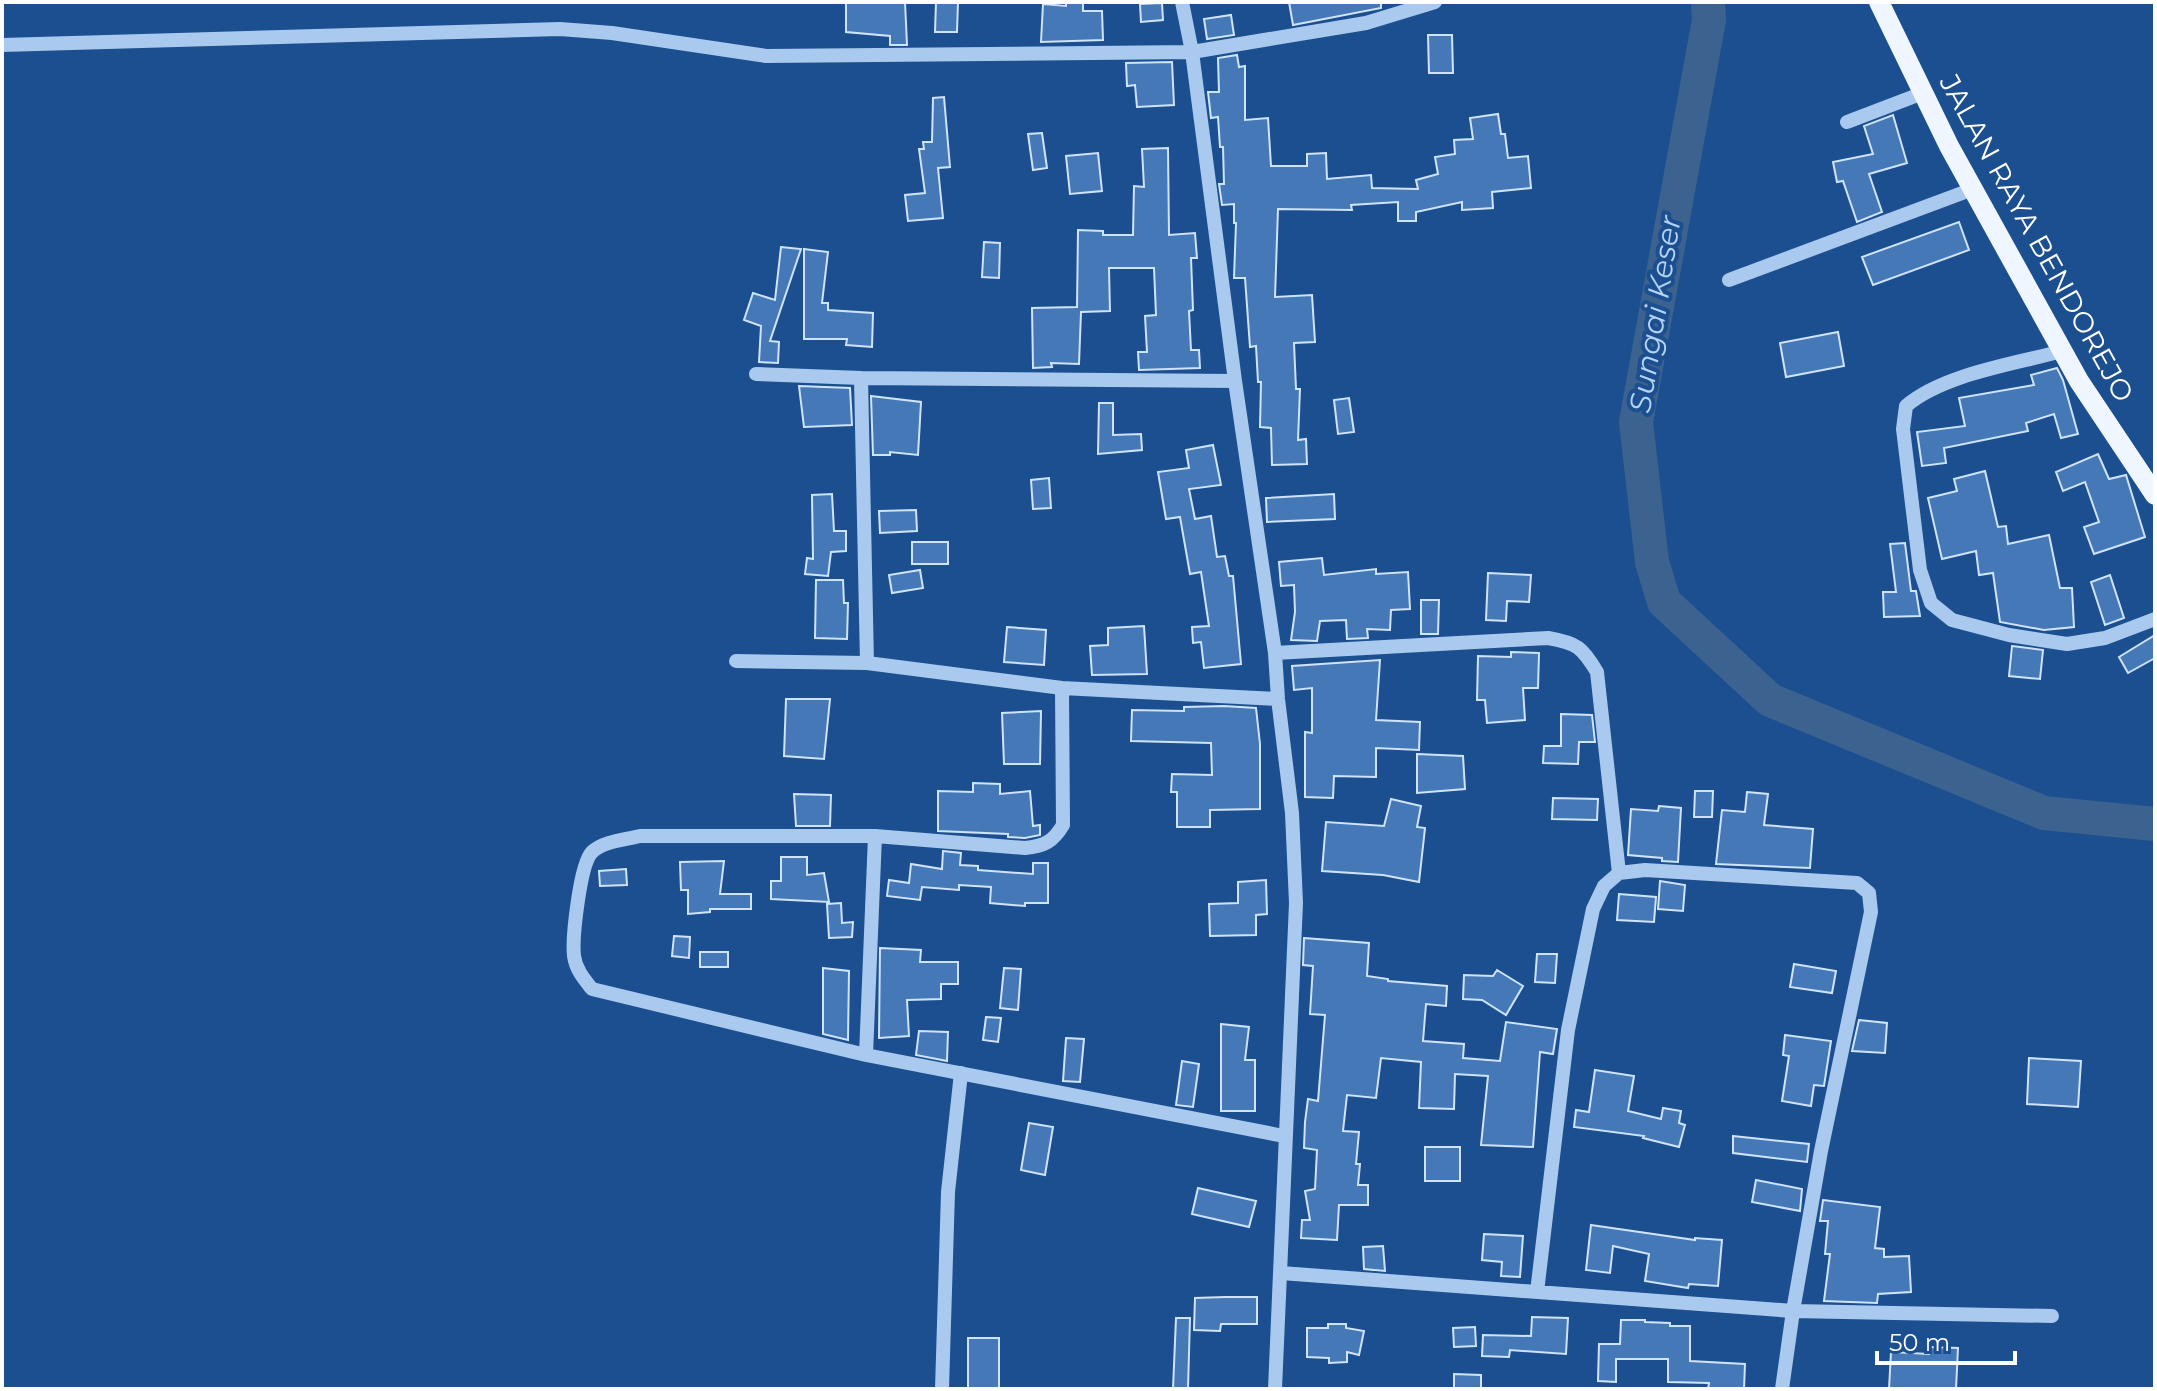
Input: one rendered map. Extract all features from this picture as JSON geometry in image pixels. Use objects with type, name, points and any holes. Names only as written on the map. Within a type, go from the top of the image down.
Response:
[{"type":"main road","name":"JALAN RAYA BENDOREJO","points":[[1879,2],[1973,189],[2062,351],[2155,495]]},
{"type":"street","points":[[1182,2],[1192,52],[1235,381],[1275,653],[1292,813],[1296,903],[1275,1389]]},
{"type":"street","points":[[2,45],[560,29],[612,33],[766,56],[1192,52],[1366,23],[1435,2]]},
{"type":"street","points":[[1847,122],[1923,93]]},
{"type":"street","points":[[1729,280],[1973,189]]},
{"type":"street","points":[[2062,351],[1948,382],[1922,393],[1906,406],[1903,429],[1918,554],[1931,603],[1952,620],[2009,635],[2067,644],[2105,638],[2155,619]]},
{"type":"street","points":[[756,374],[861,378],[1235,381]]},
{"type":"street","points":[[861,378],[867,663]]},
{"type":"street","points":[[1275,653],[1548,638],[1572,642],[1586,654],[1597,672],[1619,873]]},
{"type":"street","points":[[736,661],[867,663],[1062,688],[1278,699]]},
{"type":"street","points":[[1062,688],[1063,825],[1054,840],[1042,846],[1025,848],[875,836],[640,836],[602,845],[590,854],[581,871],[574,955],[580,974],[592,989],[866,1055],[1284,1136]]},
{"type":"street","points":[[866,1055],[875,836]]},
{"type":"street","points":[[1537,1292],[1568,1030],[1593,909],[1604,886],[1619,873],[1645,870],[1857,883],[1869,893],[1871,912],[1821,1151],[1782,1389]]},
{"type":"street","points":[[942,1389],[948,1192],[961,1073]]},
{"type":"street","points":[[1281,1273],[1793,1311],[2052,1316]]},
{"type":"building","points":[[846,2],[905,2],[907,45],[890,45],[890,36],[846,32]]},
{"type":"building","points":[[936,2],[958,2],[957,32],[935,32]]},
{"type":"building","points":[[1066,2],[1083,2],[1083,11],[1102,11],[1103,40],[1041,42],[1043,4],[1066,6]]},
{"type":"building","points":[[1289,2],[1381,2],[1381,8],[1293,25]]},
{"type":"building","points":[[1162,3],[1163,20],[1141,22],[1140,4]]},
{"type":"building","points":[[1231,15],[1234,35],[1207,39],[1204,19]]},
{"type":"building","points":[[1428,35],[1452,35],[1453,73],[1429,73]]},
{"type":"building","points":[[1237,55],[1239,67],[1245,66],[1245,120],[1268,118],[1271,166],[1307,166],[1307,154],[1326,153],[1327,179],[1371,175],[1372,188],[1418,189],[1416,180],[1438,174],[1435,157],[1455,154],[1454,140],[1473,139],[1470,118],[1498,114],[1508,158],[1528,156],[1531,188],[1492,192],[1493,208],[1462,210],[1462,202],[1416,212],[1416,221],[1398,221],[1398,202],[1351,205],[1352,210],[1278,209],[1275,297],[1312,295],[1315,342],[1294,343],[1296,389],[1300,389],[1298,440],[1306,439],[1307,464],[1272,465],[1271,428],[1260,427],[1261,382],[1258,382],[1256,346],[1250,347],[1245,278],[1234,278],[1234,204],[1222,205],[1219,184],[1224,184],[1223,147],[1220,147],[1218,117],[1211,118],[1208,92],[1219,92],[1218,58]]},
{"type":"building","points":[[1172,62],[1174,105],[1137,107],[1135,85],[1127,86],[1126,63]]},
{"type":"building","points":[[944,97],[950,167],[938,168],[943,218],[908,221],[905,195],[925,193],[919,149],[924,149],[923,142],[932,142],[933,98]]},
{"type":"building","points":[[1893,115],[1907,163],[1869,174],[1882,212],[1857,222],[1843,181],[1837,182],[1833,162],[1873,154],[1864,126]]},
{"type":"building","points":[[1042,133],[1047,168],[1033,170],[1028,134]]},
{"type":"building","points":[[1168,148],[1169,235],[1195,233],[1197,258],[1191,258],[1193,310],[1189,311],[1191,350],[1199,350],[1200,368],[1139,370],[1138,352],[1147,352],[1145,316],[1156,315],[1154,268],[1109,268],[1110,311],[1081,312],[1079,364],[1051,363],[1052,367],[1033,368],[1032,308],[1077,307],[1078,230],[1103,231],[1103,235],[1133,235],[1134,186],[1144,187],[1142,149]]},
{"type":"building","points":[[1098,153],[1102,191],[1070,194],[1066,156]]},
{"type":"building","points":[[1959,222],[1969,250],[1873,285],[1862,257]]},
{"type":"building","points":[[984,242],[1000,243],[999,278],[982,277]]},
{"type":"building","points":[[781,247],[801,249],[770,341],[779,342],[778,363],[759,362],[761,326],[744,320],[753,293],[775,300]]},
{"type":"building","points":[[804,249],[828,252],[822,303],[828,303],[828,310],[873,313],[872,347],[846,345],[847,339],[804,339]]},
{"type":"building","points":[[1838,332],[1844,366],[1786,377],[1780,343]]},
{"type":"building","points":[[2057,368],[2078,434],[2061,438],[2054,414],[2026,423],[2028,431],[1944,448],[1946,463],[1922,466],[1917,432],[1965,426],[1959,398],[2034,385],[2031,375]]},
{"type":"building","points":[[799,386],[850,388],[852,425],[804,427]]},
{"type":"building","points":[[871,396],[921,402],[918,455],[890,452],[890,455],[873,455]]},
{"type":"building","points":[[1349,398],[1354,432],[1338,434],[1334,400]]},
{"type":"building","points":[[1099,403],[1113,403],[1113,435],[1141,434],[1142,450],[1098,454]]},
{"type":"building","points":[[1213,445],[1221,485],[1189,489],[1195,519],[1211,516],[1217,557],[1225,556],[1229,576],[1233,576],[1241,664],[1204,668],[1201,642],[1193,643],[1192,627],[1209,626],[1201,572],[1190,574],[1180,517],[1166,519],[1158,472],[1189,468],[1186,450]]},
{"type":"building","points":[[2098,454],[2109,479],[2126,475],[2145,537],[2094,554],[2084,527],[2099,522],[2085,482],[2063,491],[2056,472]]},
{"type":"building","points":[[1985,471],[1998,527],[2006,526],[2008,544],[2049,535],[2060,588],[2072,588],[2074,627],[2044,630],[2000,622],[1993,573],[1979,575],[1976,551],[1942,559],[1928,498],[1957,491],[1954,479]]},
{"type":"building","points":[[1049,478],[1051,508],[1033,509],[1031,480]]},
{"type":"building","points":[[832,494],[834,531],[846,531],[846,551],[831,552],[828,576],[805,574],[807,558],[813,559],[812,495]]},
{"type":"building","points":[[1334,494],[1335,519],[1267,522],[1266,498]]},
{"type":"building","points":[[916,510],[917,531],[880,533],[879,511]]},
{"type":"building","points":[[912,542],[948,542],[948,564],[912,564]]},
{"type":"building","points":[[1905,543],[1911,591],[1916,591],[1920,616],[1884,617],[1883,592],[1896,592],[1890,544]]},
{"type":"building","points":[[1322,558],[1324,575],[1376,569],[1376,574],[1408,572],[1410,609],[1391,610],[1390,630],[1367,629],[1368,638],[1347,639],[1346,620],[1320,621],[1317,641],[1291,640],[1295,612],[1294,585],[1281,586],[1279,562]]},
{"type":"building","points":[[920,570],[923,588],[892,593],[889,575]]},
{"type":"building","points":[[1488,573],[1531,575],[1529,602],[1507,601],[1506,621],[1486,620]]},
{"type":"building","points":[[2110,575],[2124,618],[2105,625],[2091,582]]},
{"type":"building","points":[[816,580],[843,580],[844,603],[848,603],[847,639],[815,638]]},
{"type":"building","points":[[1421,600],[1439,600],[1438,634],[1421,634]]},
{"type":"building","points":[[1144,626],[1147,674],[1092,675],[1090,646],[1108,645],[1108,628]]},
{"type":"building","points":[[1007,627],[1046,630],[1044,665],[1004,662]]},
{"type":"building","points":[[2155,635],[2155,658],[2128,673],[2119,657]]},
{"type":"building","points":[[2012,646],[2043,650],[2040,679],[2009,676]]},
{"type":"building","points":[[1511,652],[1539,653],[1538,688],[1523,688],[1525,720],[1487,723],[1485,700],[1477,700],[1478,656],[1511,657]]},
{"type":"building","points":[[1380,660],[1376,720],[1420,722],[1419,750],[1376,748],[1376,777],[1334,776],[1333,798],[1305,797],[1305,732],[1312,733],[1312,688],[1294,690],[1292,666]]},
{"type":"building","points":[[786,699],[830,699],[824,759],[784,756]]},
{"type":"building","points":[[1184,707],[1256,708],[1260,744],[1260,809],[1210,810],[1210,827],[1177,827],[1177,792],[1171,792],[1172,774],[1212,775],[1211,743],[1131,741],[1132,710],[1184,711]]},
{"type":"building","points":[[1041,711],[1040,764],[1004,764],[1002,713]]},
{"type":"building","points":[[1561,714],[1592,715],[1595,742],[1579,742],[1578,764],[1543,763],[1544,746],[1561,746]]},
{"type":"building","points":[[1417,754],[1463,756],[1465,789],[1417,793]]},
{"type":"building","points":[[973,783],[1000,784],[1000,794],[1030,791],[1033,826],[1040,825],[1040,835],[1025,838],[1008,837],[1008,834],[938,831],[938,791],[973,792]]},
{"type":"building","points":[[1695,791],[1713,791],[1712,817],[1694,817]]},
{"type":"building","points":[[1747,792],[1768,794],[1764,825],[1813,829],[1810,868],[1716,864],[1722,810],[1745,812]]},
{"type":"building","points":[[794,794],[831,795],[830,826],[796,826]]},
{"type":"building","points":[[1553,798],[1598,799],[1597,820],[1552,819]]},
{"type":"building","points":[[1391,799],[1421,806],[1417,827],[1425,828],[1419,882],[1383,875],[1322,871],[1326,822],[1384,826]]},
{"type":"building","points":[[1659,806],[1681,808],[1678,862],[1628,855],[1631,809],[1658,811]]},
{"type":"building","points":[[943,851],[961,853],[960,865],[978,866],[978,870],[1033,874],[1033,863],[1048,863],[1048,903],[1025,903],[1025,906],[990,903],[991,887],[959,885],[959,890],[922,887],[920,900],[887,896],[889,880],[909,883],[911,864],[942,869]]},
{"type":"building","points":[[781,857],[807,857],[807,875],[824,873],[829,902],[771,899],[771,881],[781,881]]},
{"type":"building","points":[[724,861],[720,894],[751,894],[751,909],[710,909],[710,912],[688,914],[688,890],[681,890],[680,862]]},
{"type":"building","points":[[626,869],[627,885],[600,886],[599,871]]},
{"type":"building","points":[[1266,880],[1267,914],[1256,915],[1256,935],[1210,936],[1209,904],[1238,903],[1238,882]]},
{"type":"building","points":[[1660,881],[1685,885],[1683,911],[1658,909]]},
{"type":"building","points":[[1619,894],[1656,897],[1654,922],[1617,920]]},
{"type":"building","points":[[841,903],[842,923],[853,922],[852,937],[829,938],[827,904]]},
{"type":"building","points":[[674,936],[690,937],[689,958],[672,956]]},
{"type":"building","points":[[1304,938],[1369,943],[1367,976],[1447,986],[1446,1006],[1426,1004],[1423,1041],[1464,1044],[1463,1058],[1500,1061],[1506,1022],[1557,1029],[1553,1054],[1540,1052],[1533,1147],[1481,1145],[1488,1076],[1455,1074],[1454,1109],[1419,1108],[1421,1062],[1381,1058],[1376,1098],[1347,1095],[1343,1131],[1359,1132],[1358,1185],[1368,1185],[1368,1205],[1339,1205],[1337,1240],[1301,1238],[1302,1220],[1310,1220],[1305,1191],[1315,1189],[1317,1150],[1304,1148],[1305,1122],[1308,1099],[1318,1101],[1325,1015],[1310,1014],[1313,966],[1303,965]]},
{"type":"building","points":[[880,948],[921,950],[920,962],[958,962],[958,984],[941,984],[941,999],[907,1000],[909,1036],[879,1038]]},
{"type":"building","points":[[700,952],[728,952],[728,967],[700,967]]},
{"type":"building","points":[[1537,954],[1557,954],[1555,983],[1535,982]]},
{"type":"building","points":[[1794,964],[1836,971],[1832,993],[1790,987]]},
{"type":"building","points":[[823,968],[849,971],[848,1040],[823,1034]]},
{"type":"building","points":[[1004,968],[1021,969],[1018,1010],[1000,1008]]},
{"type":"building","points":[[1497,970],[1523,986],[1506,1015],[1482,1000],[1463,999],[1464,975],[1493,976]]},
{"type":"building","points":[[986,1017],[1001,1018],[998,1042],[983,1040]]},
{"type":"building","points":[[1859,1020],[1887,1023],[1885,1053],[1852,1051]]},
{"type":"building","points":[[1221,1024],[1249,1027],[1245,1060],[1255,1060],[1255,1111],[1221,1111]]},
{"type":"building","points":[[919,1031],[948,1032],[947,1061],[916,1055]]},
{"type":"building","points":[[1785,1035],[1831,1041],[1824,1086],[1814,1085],[1811,1106],[1782,1101],[1789,1056],[1783,1055]]},
{"type":"building","points":[[1066,1038],[1084,1039],[1080,1082],[1063,1081]]},
{"type":"building","points":[[2029,1058],[2081,1061],[2078,1107],[2027,1104]]},
{"type":"building","points":[[1182,1061],[1199,1064],[1193,1107],[1176,1105]]},
{"type":"building","points":[[1595,1070],[1634,1076],[1628,1111],[1661,1119],[1663,1108],[1681,1111],[1679,1123],[1685,1125],[1679,1147],[1644,1136],[1574,1127],[1576,1110],[1589,1112]]},
{"type":"building","points":[[1029,1123],[1053,1127],[1045,1175],[1021,1170]]},
{"type":"building","points":[[1733,1136],[1809,1144],[1807,1162],[1733,1153]]},
{"type":"building","points":[[1425,1147],[1460,1147],[1460,1181],[1425,1181]]},
{"type":"building","points":[[1756,1180],[1802,1189],[1800,1211],[1752,1202]]},
{"type":"building","points":[[1198,1188],[1256,1201],[1249,1227],[1192,1214]]},
{"type":"building","points":[[1823,1200],[1880,1207],[1875,1248],[1884,1249],[1884,1257],[1909,1256],[1911,1292],[1878,1294],[1877,1303],[1824,1301],[1830,1254],[1825,1254],[1828,1221],[1820,1221]]},
{"type":"building","points":[[1591,1225],[1695,1240],[1722,1240],[1718,1286],[1689,1284],[1688,1288],[1645,1281],[1649,1254],[1613,1246],[1610,1273],[1586,1270]]},
{"type":"building","points":[[1484,1234],[1523,1236],[1520,1277],[1501,1276],[1502,1262],[1482,1260]]},
{"type":"building","points":[[1383,1246],[1385,1271],[1364,1269],[1363,1247]]},
{"type":"building","points":[[1257,1297],[1257,1324],[1221,1324],[1220,1331],[1194,1330],[1195,1298]]},
{"type":"building","points":[[1532,1317],[1568,1318],[1566,1354],[1510,1350],[1509,1357],[1482,1356],[1483,1335],[1531,1336]]},
{"type":"building","points":[[1176,1318],[1190,1318],[1188,1389],[1173,1389]]},
{"type":"building","points":[[1621,1320],[1690,1326],[1690,1361],[1745,1364],[1744,1389],[1708,1389],[1709,1383],[1668,1382],[1668,1359],[1616,1359],[1616,1382],[1598,1381],[1599,1344],[1620,1344]]},
{"type":"building","points":[[1328,1324],[1346,1324],[1346,1328],[1364,1331],[1359,1355],[1347,1352],[1347,1362],[1329,1363],[1329,1358],[1307,1357],[1307,1328],[1328,1328]]},
{"type":"building","points":[[1475,1327],[1476,1346],[1454,1347],[1453,1328]]},
{"type":"building","points":[[968,1338],[999,1338],[999,1389],[968,1389]]},
{"type":"building","points":[[1930,1347],[1958,1348],[1956,1389],[1889,1389],[1891,1352],[1929,1354]]},
{"type":"building","points":[[1454,1374],[1481,1375],[1481,1389],[1454,1389]]},
{"type":"waterway","name":"Sungai Keser","points":[[1708,2],[1709,20],[1636,422],[1652,562],[1664,602],[1770,700],[2044,813],[2155,824]]}]
